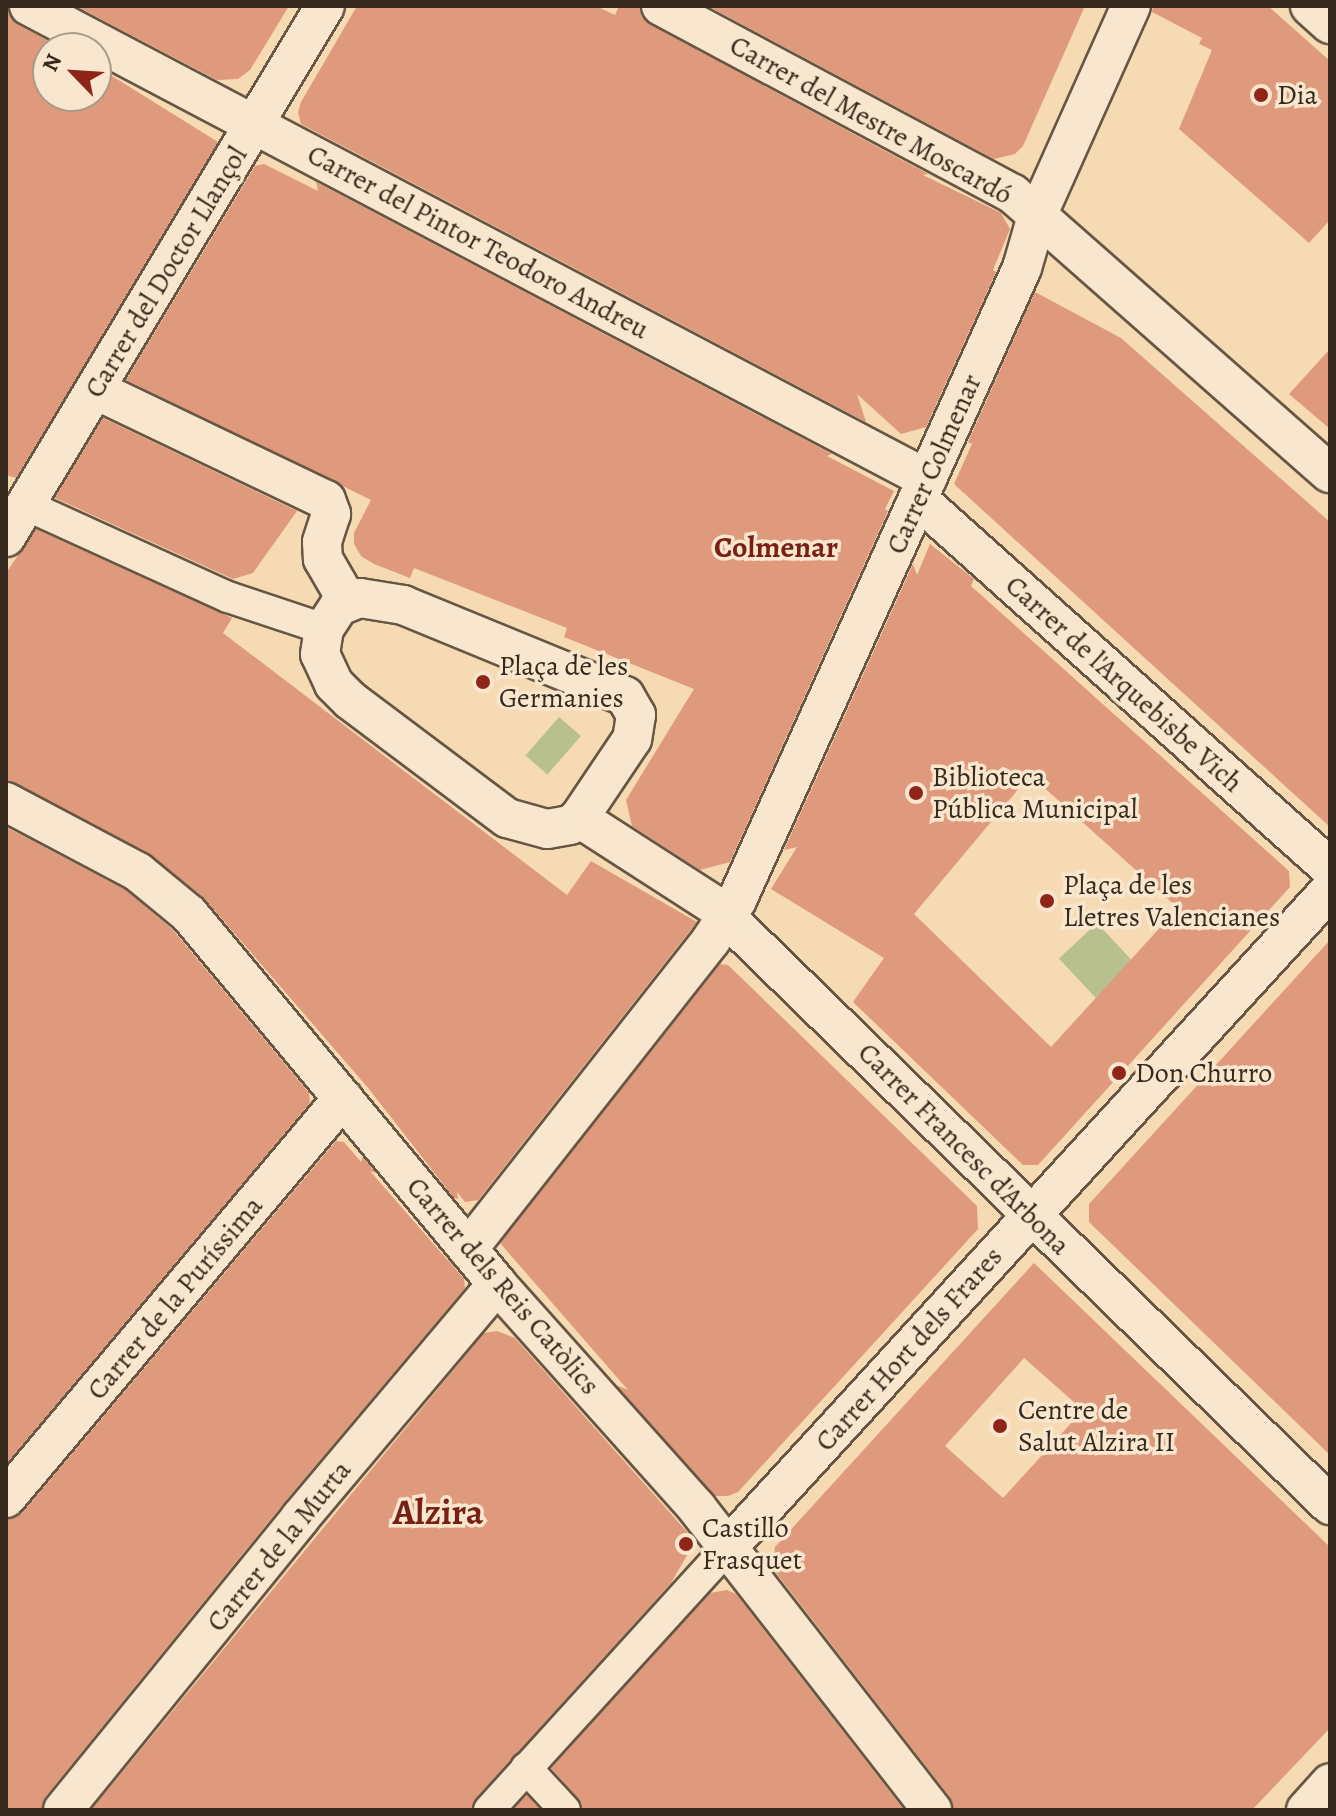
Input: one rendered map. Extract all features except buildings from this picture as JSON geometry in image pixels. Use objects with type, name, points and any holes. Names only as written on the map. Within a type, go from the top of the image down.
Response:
[{"type":"street","name":"Carrer del Pintor Teodoro Andreu","points":[[29,6],[254,124],[923,489]]},
{"type":"street","name":"Carrer del Doctor Llançol","points":[[6,537],[16,498],[96,390],[325,6]]},
{"type":"street","name":"Carrer del Mestre Moscardó","points":[[661,6],[1013,194],[1330,473]]},
{"type":"street","name":"Carrer Colmenar","points":[[728,917],[1022,268],[1037,216],[1131,6]]},
{"type":"street","points":[[1310,6],[1330,24]]},
{"type":"street","points":[[16,498],[228,597],[336,616],[370,598],[403,605],[625,696],[636,715],[632,739],[579,818],[559,828],[535,829],[507,818],[334,684],[320,654],[336,616],[323,559],[322,542],[331,514],[326,500],[96,390]]},
{"type":"street","name":"Carrer de l'Arquebisbe Vich","points":[[923,489],[1330,868]]},
{"type":"street","name":"Carrer dels Reis Catòlics","points":[[17,807],[138,872],[175,901],[497,1284],[728,1547],[932,1810]]},
{"type":"street","name":"Carrer Francesc d'Arbona","points":[[579,818],[696,890],[728,917],[1330,1505]]},
{"type":"street","name":"Carrer Hort dels Frares","points":[[489,1810],[1330,890]]},
{"type":"street","points":[[468,1249],[728,917]]},
{"type":"street","name":"Carrer de la Puríssima","points":[[6,1498],[343,1098]]},
{"type":"street","name":"Carrer de la Murta","points":[[63,1810],[300,1518],[497,1284]]},
{"type":"street","points":[[526,1768],[565,1810]]},
{"type":"street","points":[[1306,1810],[1330,1783]]},
{"type":"green space","points":[[559,717],[581,736],[547,775],[526,755]]},
{"type":"green space","points":[[1097,923],[1134,962],[1096,998],[1059,958]]},
{"type":"place","name":"Dia","points":[[1261,95]]},
{"type":"place","name":"Plaça de les Germanies","points":[[483,682]]},
{"type":"place","name":"Biblioteca Pública Municipal","points":[[916,793]]},
{"type":"place","name":"Plaça de les Lletres Valencianes","points":[[1047,901]]},
{"type":"place","name":"Don Churro","points":[[1119,1073]]},
{"type":"place","name":"Centre de Salut Alzira II","points":[[1000,1426]]},
{"type":"place","name":"Castillo Frasquet","points":[[686,1544]]},
{"type":"district","name":"Colmenar","points":[[776,547]]},
{"type":"district","name":"Alzira","points":[[438,1512]]}]
